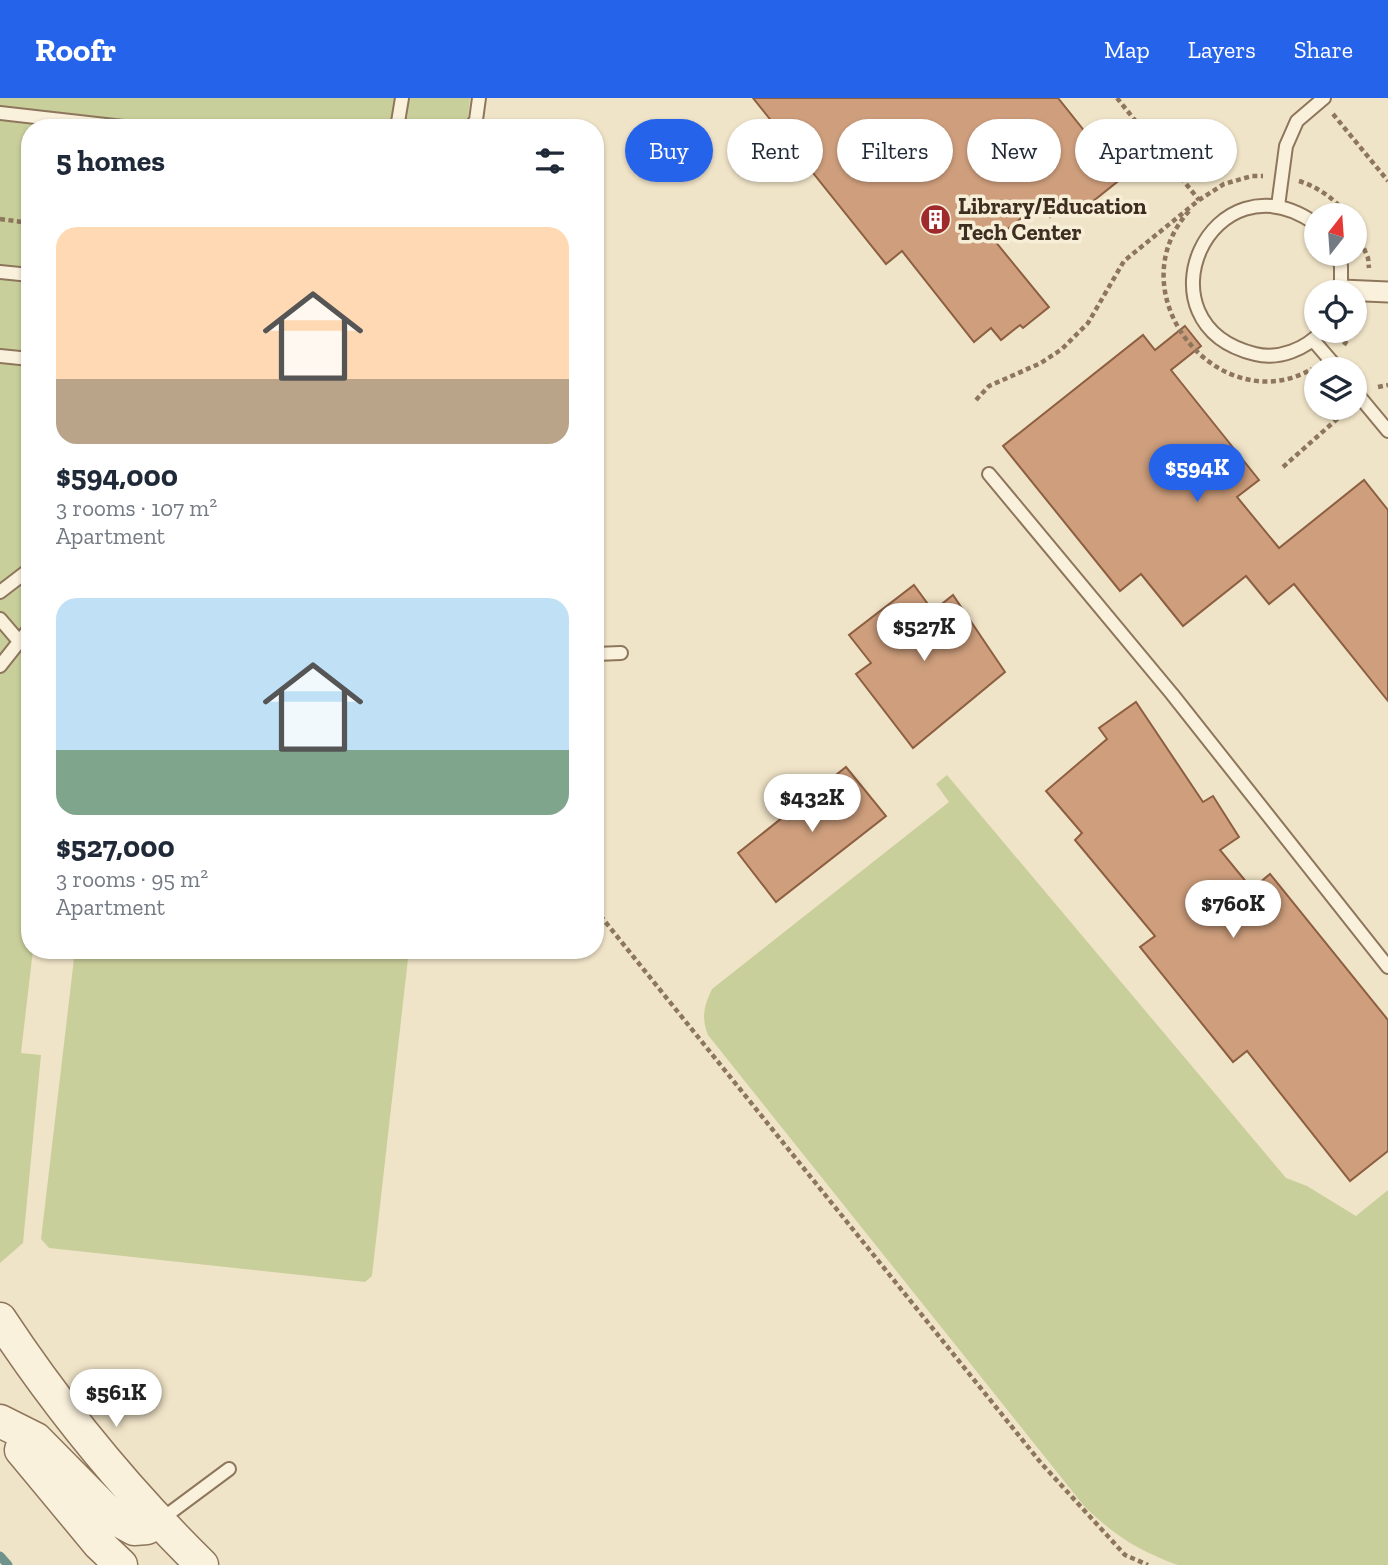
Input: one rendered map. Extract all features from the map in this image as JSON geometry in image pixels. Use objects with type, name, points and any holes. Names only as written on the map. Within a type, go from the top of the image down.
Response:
[{"type":"street","points":[[0,1319],[34,1371],[158,1522],[202,1565]]},
{"type":"street","points":[[0,1421],[36,1438],[114,1518],[134,1529],[147,1528],[158,1522]]},
{"type":"street","points":[[0,1421],[99,1544],[121,1565]]},
{"type":"lane","points":[[398,119],[402,98]]},
{"type":"lane","points":[[476,119],[479,98]]},
{"type":"lane","points":[[1278,206],[1286,146],[1297,121],[1323,99]]},
{"type":"lane","points":[[0,113],[53,119]]},
{"type":"lane","points":[[1304,216],[1278,206],[1251,206],[1226,217],[1206,235],[1194,259],[1192,286],[1199,312],[1214,334],[1236,349],[1263,356],[1290,352],[1305,343]]},
{"type":"lane","points":[[0,272],[21,274]]},
{"type":"lane","points":[[0,356],[21,358]]},
{"type":"lane","points":[[1367,406],[1388,431]]},
{"type":"lane","points":[[989,474],[1172,694],[1388,967]]},
{"type":"lane","points":[[0,592],[21,576]]},
{"type":"lane","points":[[0,619],[18,640]]},
{"type":"lane","points":[[0,666],[21,637]]},
{"type":"lane","points":[[604,654],[621,653]]},
{"type":"lane","points":[[158,1522],[229,1469]]},
{"type":"path","points":[[1117,98],[1199,200]]},
{"type":"path","points":[[1323,99],[1388,181]]},
{"type":"path","points":[[1199,200],[1180,221],[1167,248],[1164,287],[1167,306],[1179,333],[1199,355],[1223,371],[1251,379],[1279,380],[1304,374]]},
{"type":"path","points":[[976,400],[989,386],[1041,363],[1062,349],[1088,323],[1124,261],[1199,200]]},
{"type":"path","points":[[0,219],[21,222]]},
{"type":"path","points":[[1337,357],[1365,309],[1379,291],[1367,256]]},
{"type":"path","points":[[1283,467],[1336,420]]},
{"type":"path","points":[[604,920],[1041,1463],[1125,1555],[1148,1565]]},
{"type":"green space","points":[[0,98],[470,98],[468,119],[21,119],[21,959],[32,959],[21,1053],[41,1055],[23,1243],[0,1263]]},
{"type":"green space","points":[[947,775],[1286,1178],[1307,1186],[1356,1216],[1388,1190],[1388,1565],[1178,1565],[1139,1548],[1106,1525],[1084,1506],[708,1035],[704,1012],[712,989],[949,802],[936,784]]},
{"type":"green space","points":[[74,959],[408,959],[372,1276],[365,1282],[49,1248],[41,1239]]},
{"type":"building","name":"Library/Education Tech Center","points":[[753,98],[1058,98],[1075,119],[1075,182],[1117,182],[1077,214],[1068,203],[1050,217],[1039,204],[994,240],[1049,307],[1023,328],[1020,325],[1001,340],[991,328],[974,342],[902,251],[886,264],[820,182],[823,182],[823,119],[770,119]]},
{"type":"building","points":[[1185,326],[1201,346],[1171,370],[1259,480],[1237,497],[1279,548],[1364,480],[1388,510],[1388,701],[1294,584],[1269,604],[1246,576],[1183,626],[1141,574],[1120,591],[1003,446],[1143,335],[1155,350]]},
{"type":"building","points":[[914,585],[933,611],[953,595],[1005,672],[913,748],[856,674],[871,663],[849,635]]},
{"type":"building","points":[[1136,702],[1203,802],[1213,796],[1239,837],[1220,850],[1252,889],[1270,874],[1388,1020],[1388,1151],[1350,1181],[1247,1051],[1233,1062],[1140,947],[1155,936],[1075,840],[1082,833],[1046,791],[1107,739],[1099,728]]},
{"type":"building","points":[[846,767],[886,816],[776,902],[738,853]]},
{"type":"waterway","points":[[0,1556],[8,1565]]},
{"type":"place","name":"Library/Education Tech Center","points":[[935,219]]}]
